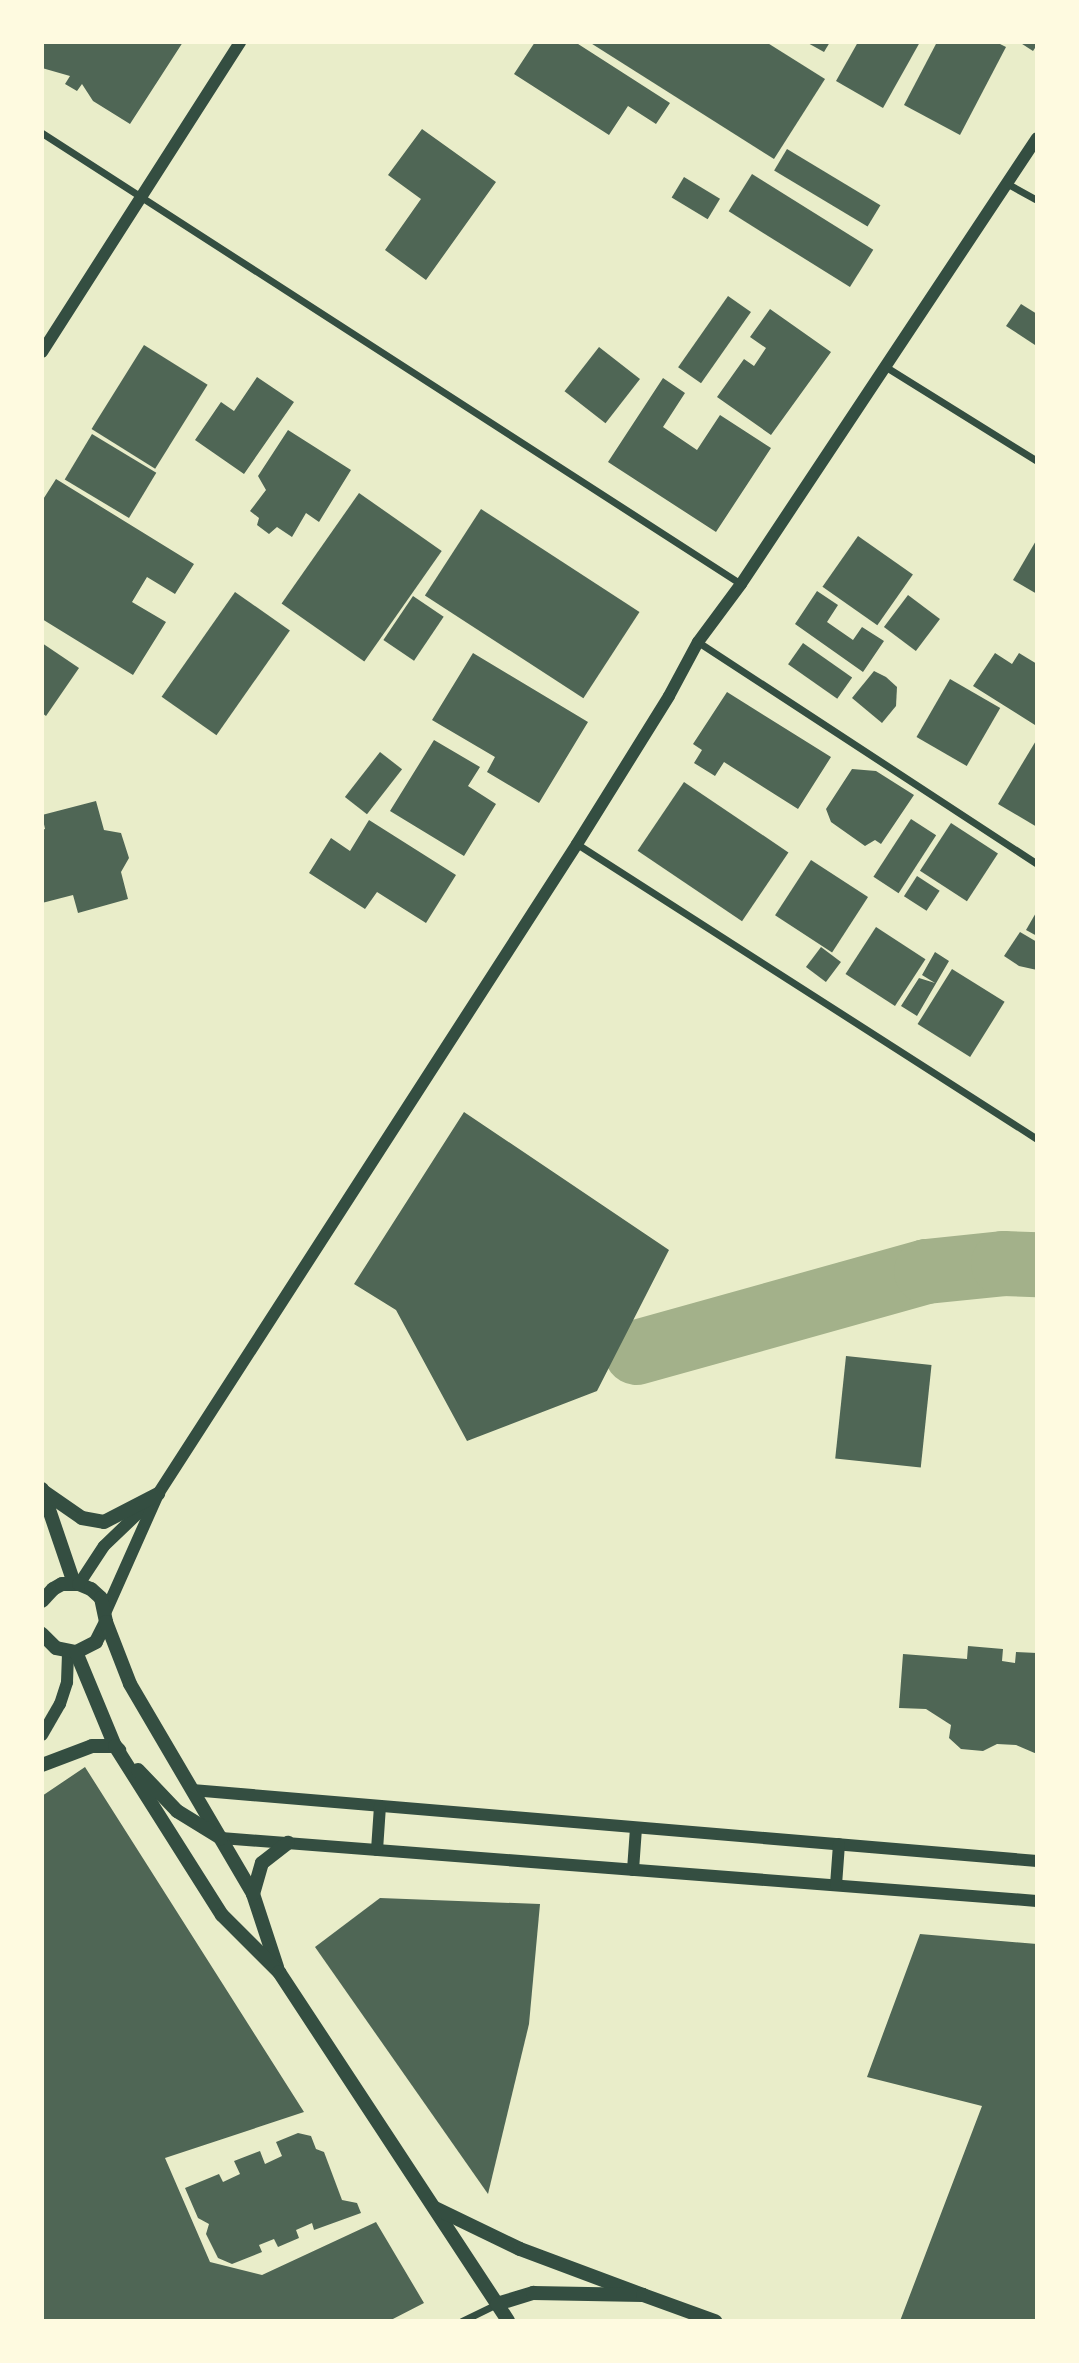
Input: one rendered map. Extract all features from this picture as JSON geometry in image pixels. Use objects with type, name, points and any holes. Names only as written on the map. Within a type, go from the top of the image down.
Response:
[{"type":"main road","points":[[42,1490],[82,1518],[104,1522],[158,1494]]},
{"type":"main road","points":[[42,1490],[76,1583]]},
{"type":"main road","points":[[42,1601],[52,1589],[76,1583],[91,1589],[106,1616],[130,1684],[253,1894],[279,1972]]},
{"type":"main road","points":[[42,1634],[56,1648],[72,1652],[96,1642],[106,1616]]},
{"type":"main road","points":[[72,1652],[115,1746],[222,1915],[279,1972],[508,2320],[523,2321]]},
{"type":"main road","points":[[42,1765],[92,1746],[115,1746],[177,1811],[220,1838]]},
{"type":"main road","points":[[253,1894],[262,1863],[288,1843]]},
{"type":"main road","points":[[432,2207],[520,2249],[715,2321]]},
{"type":"main road","points":[[497,2304],[533,2292],[643,2295]]},
{"type":"street","points":[[42,352],[240,42]]},
{"type":"street","points":[[42,133],[741,584]]},
{"type":"street","points":[[106,1616],[158,1494],[576,844],[669,696],[698,642],[741,584],[1037,138]]},
{"type":"street","points":[[1008,184],[1037,200]]},
{"type":"street","points":[[886,367],[1037,461]]},
{"type":"street","points":[[698,642],[1037,864]]},
{"type":"street","points":[[576,844],[1037,1139]]},
{"type":"street","points":[[76,1583],[104,1546],[158,1494]]},
{"type":"street","points":[[42,1735],[61,1704],[72,1652]]},
{"type":"street","points":[[192,1790],[1037,1861]]},
{"type":"street","points":[[377,1850],[380,1806]]},
{"type":"street","points":[[633,1870],[636,1828]]},
{"type":"street","points":[[220,1838],[1037,1901]]},
{"type":"street","points":[[836,1885],[839,1844]]},
{"type":"street","points":[[462,2321],[497,2304]]},
{"type":"building","points":[[42,42],[183,42],[130,124],[93,101],[82,84],[77,91],[65,84],[70,76],[42,68]]},
{"type":"building","points":[[535,42],[575,42],[670,103],[656,124],[628,106],[609,135],[514,74]]},
{"type":"building","points":[[589,42],[766,42],[825,79],[774,159]]},
{"type":"building","points":[[806,42],[830,42],[824,52]]},
{"type":"building","points":[[858,42],[920,42],[883,108],[836,81]]},
{"type":"building","points":[[937,42],[996,42],[1006,47],[960,135],[904,105]]},
{"type":"building","points":[[1019,42],[1037,42],[1037,45],[1033,51]]},
{"type":"building","points":[[422,129],[496,182],[426,280],[385,250],[421,199],[388,175]]},
{"type":"building","points":[[787,149],[880,205],[868,227],[774,170]]},
{"type":"building","points":[[752,174],[873,250],[850,287],[729,211]]},
{"type":"building","points":[[684,177],[720,199],[708,219],[672,198]]},
{"type":"building","points":[[728,296],[751,312],[701,383],[678,367]]},
{"type":"building","points":[[1021,304],[1037,314],[1035,345],[1006,326]]},
{"type":"building","points":[[770,309],[831,352],[771,435],[717,397],[744,359],[754,366],[766,348],[750,337]]},
{"type":"building","points":[[144,345],[208,385],[155,469],[92,429]]},
{"type":"building","points":[[599,347],[640,379],[605,423],[565,391]]},
{"type":"building","points":[[257,377],[294,402],[244,474],[195,440],[221,402],[234,411]]},
{"type":"building","points":[[663,378],[685,393],[663,427],[697,450],[720,415],[771,448],[716,532],[608,462]]},
{"type":"building","points":[[288,430],[351,470],[319,522],[306,513],[292,537],[277,527],[269,534],[257,525],[259,518],[250,511],[266,490],[258,476]]},
{"type":"building","points":[[92,434],[156,473],[129,518],[65,479]]},
{"type":"building","points":[[56,479],[194,564],[175,594],[147,577],[132,602],[166,622],[133,675],[42,619],[42,501]]},
{"type":"building","points":[[359,493],[442,551],[364,662],[282,604]]},
{"type":"building","points":[[481,509],[640,612],[583,698],[425,595]]},
{"type":"building","points":[[858,536],[913,574],[877,625],[822,587]]},
{"type":"building","points":[[1037,539],[1037,594],[1013,580]]},
{"type":"building","points":[[817,591],[838,605],[827,622],[853,640],[862,627],[884,641],[863,672],[795,624]]},
{"type":"building","points":[[235,592],[290,630],[216,735],[162,697]]},
{"type":"building","points":[[908,595],[940,619],[916,651],[884,627]]},
{"type":"building","points":[[413,596],[444,617],[414,661],[383,640]]},
{"type":"building","points":[[42,643],[79,668],[46,716],[42,713]]},
{"type":"building","points":[[803,643],[852,677],[837,699],[788,664]]},
{"type":"building","points":[[473,653],[588,722],[539,803],[487,772],[495,757],[432,720]]},
{"type":"building","points":[[995,653],[1012,664],[1019,653],[1037,664],[1035,725],[973,686]]},
{"type":"building","points":[[874,671],[897,687],[896,706],[882,723],[852,698]]},
{"type":"building","points":[[950,679],[1000,708],[967,766],[916,737]]},
{"type":"building","points":[[727,692],[831,757],[798,809],[724,762],[715,776],[694,763],[702,750],[693,744]]},
{"type":"building","points":[[1037,739],[1037,827],[998,804]]},
{"type":"building","points":[[434,740],[480,767],[468,786],[496,804],[464,856],[390,811]]},
{"type":"building","points":[[380,752],[402,769],[367,814],[345,797]]},
{"type":"building","points":[[852,769],[876,771],[914,795],[881,844],[875,840],[865,846],[831,822],[826,809]]},
{"type":"building","points":[[684,782],[788,852],[742,921],[638,851]]},
{"type":"building","points":[[96,801],[104,830],[121,833],[129,858],[121,872],[128,899],[78,913],[73,895],[42,903],[42,830],[45,829],[42,815]]},
{"type":"building","points":[[911,819],[936,835],[899,893],[873,877]]},
{"type":"building","points":[[369,820],[456,875],[426,923],[377,892],[365,909],[309,873],[331,838],[350,851]]},
{"type":"building","points":[[951,823],[998,853],[967,901],[920,871]]},
{"type":"building","points":[[811,860],[868,897],[832,952],[775,915]]},
{"type":"building","points":[[917,876],[940,891],[927,911],[904,896]]},
{"type":"building","points":[[1037,911],[1037,936],[1026,930]]},
{"type":"building","points":[[876,927],[925,959],[895,1006],[846,974]]},
{"type":"building","points":[[1020,932],[1037,942],[1037,970],[1019,966],[1004,956]]},
{"type":"building","points":[[821,947],[841,962],[826,982],[806,967]]},
{"type":"building","points":[[935,952],[949,961],[917,1016],[901,1006],[919,978],[935,983],[922,975]]},
{"type":"building","points":[[952,969],[1005,1002],[970,1057],[918,1024]]},
{"type":"building","points":[[464,1112],[669,1250],[597,1391],[467,1441],[396,1310],[354,1284]]},
{"type":"building","points":[[846,1356],[932,1365],[921,1467],[835,1458]]},
{"type":"building","points":[[968,1646],[1003,1649],[1002,1661],[1015,1663],[1016,1652],[1037,1653],[1037,1754],[1016,1745],[997,1744],[983,1751],[961,1749],[949,1738],[951,1725],[926,1709],[899,1708],[903,1654],[967,1659]]},
{"type":"building","points":[[85,1767],[304,2112],[165,2158],[210,2262],[262,2275],[376,2222],[424,2303],[389,2321],[42,2321],[42,1796]]},
{"type":"building","points":[[380,1898],[540,1904],[529,2024],[488,2194],[315,1947]]},
{"type":"building","points":[[920,1934],[1037,1944],[1037,2321],[900,2321],[982,2106],[867,2077]]},
{"type":"building","points":[[298,2133],[311,2136],[316,2149],[324,2152],[342,2200],[357,2203],[361,2213],[314,2230],[312,2223],[296,2230],[299,2238],[278,2247],[274,2239],[259,2245],[262,2252],[232,2264],[218,2258],[206,2234],[209,2224],[198,2218],[185,2188],[219,2174],[223,2182],[240,2174],[234,2161],[260,2151],[265,2164],[282,2156],[276,2142]]},
{"type":"waterway","points":[[636,1352],[926,1271],[1003,1263],[1037,1264]]}]
